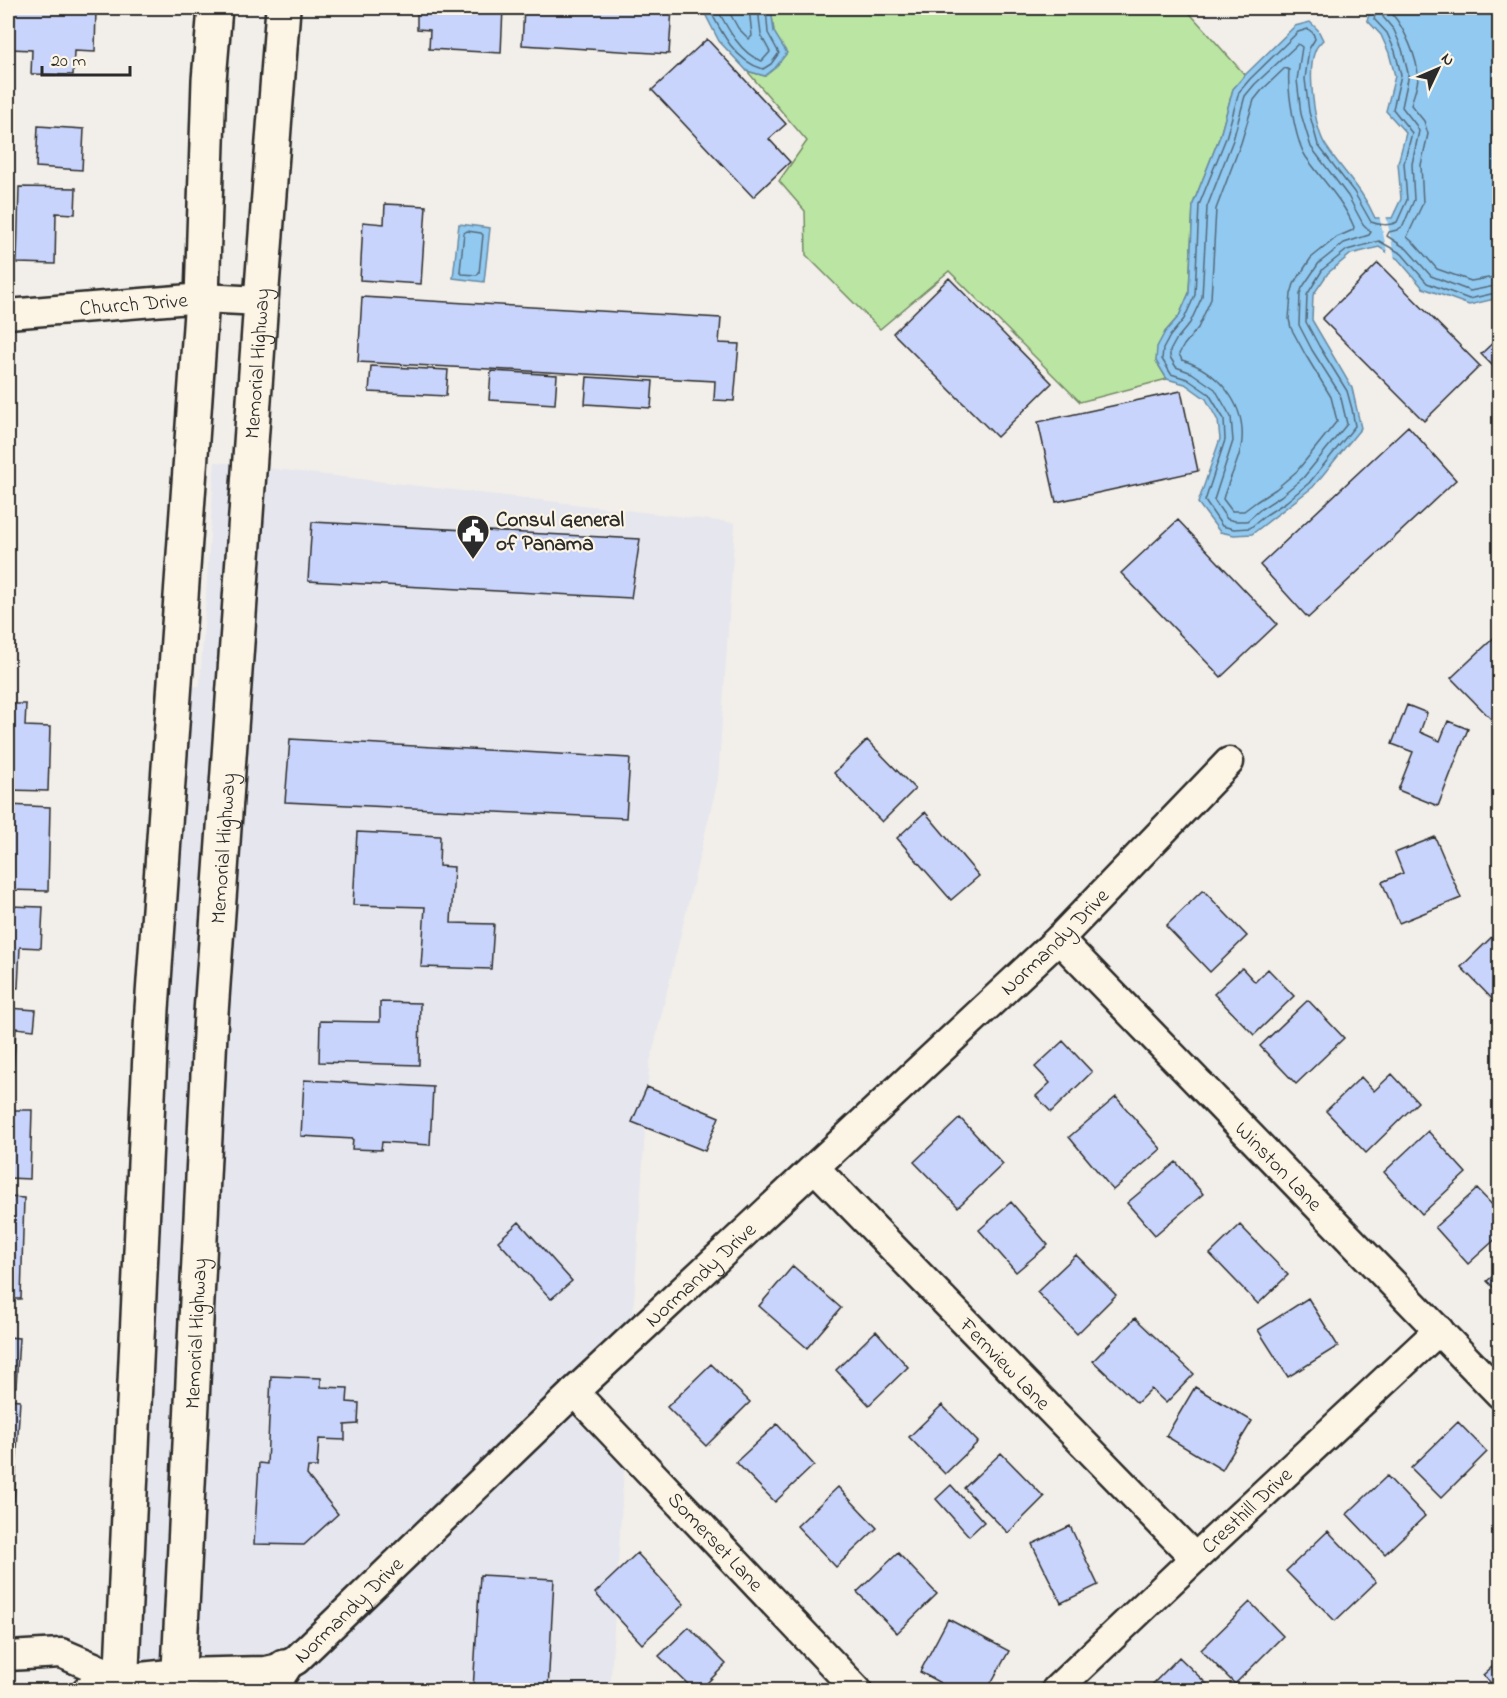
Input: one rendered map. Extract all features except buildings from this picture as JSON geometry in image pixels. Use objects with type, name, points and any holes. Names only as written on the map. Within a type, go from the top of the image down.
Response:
[{"type":"main road","points":[[122,1685],[152,1009],[202,298],[209,80],[215,8]]},
{"type":"main road","name":"Memorial Highway","points":[[178,1682],[211,1013],[284,8]]},
{"type":"street","name":"Church Drive","points":[[8,314],[202,298],[261,301]]},
{"type":"street","name":"Normandy Drive","points":[[87,1690],[122,1685],[178,1682],[247,1672],[277,1679],[574,1392],[1059,939],[1229,762]]},
{"type":"street","name":"Winston Lane","points":[[1059,939],[1500,1394]]},
{"type":"street","name":"Fernview Lane","points":[[815,1168],[1195,1558]]},
{"type":"street","name":"Cresthill Drive","points":[[1056,1690],[1439,1330]]},
{"type":"street","name":"Somerset Lane","points":[[574,1392],[856,1690]]},
{"type":"street","points":[[8,1656],[61,1653],[122,1685]]},
{"type":"shaded area","points":[[215,462],[233,464],[164,1658],[139,1661],[169,1008],[191,687],[200,686]]},
{"type":"shaded area","points":[[265,468],[735,523],[718,779],[649,1066],[633,1315],[287,1647],[280,1646],[275,1653],[266,1655],[196,1656],[227,1012]]},
{"type":"shaded area","points":[[572,1415],[624,1469],[610,1690],[287,1690],[293,1682],[301,1680],[301,1675]]},
{"type":"green space","points":[[771,8],[1185,8],[1245,75],[1233,89],[1220,136],[1193,204],[1189,293],[1179,316],[1165,332],[1156,361],[1167,379],[1080,402],[949,271],[880,329],[806,255],[805,211],[779,181],[807,141],[747,71],[765,76],[774,32]]},
{"type":"water","points":[[702,8],[771,8],[774,32],[787,53],[765,76],[747,71],[719,41]]},
{"type":"water","points":[[1372,8],[1499,8],[1499,298],[1469,305],[1423,288],[1398,259],[1379,247],[1351,254],[1328,273],[1313,295],[1312,320],[1352,388],[1361,428],[1313,487],[1252,534],[1234,535],[1220,532],[1198,503],[1220,439],[1218,421],[1206,399],[1185,384],[1167,379],[1156,361],[1157,347],[1165,332],[1179,316],[1189,293],[1193,204],[1220,136],[1233,89],[1295,26],[1310,22],[1318,30],[1323,40],[1316,50],[1312,71],[1315,113],[1322,138],[1364,198],[1375,218],[1392,218],[1401,199],[1398,163],[1406,133],[1386,111],[1395,76],[1381,35],[1367,20]]},
{"type":"water","points":[[459,224],[490,228],[484,282],[453,278]]},
{"type":"pier","points":[[1379,215],[1386,215],[1395,259],[1388,256]]},
{"type":"place","name":"Consul General of Panama","points":[[473,560]]}]
